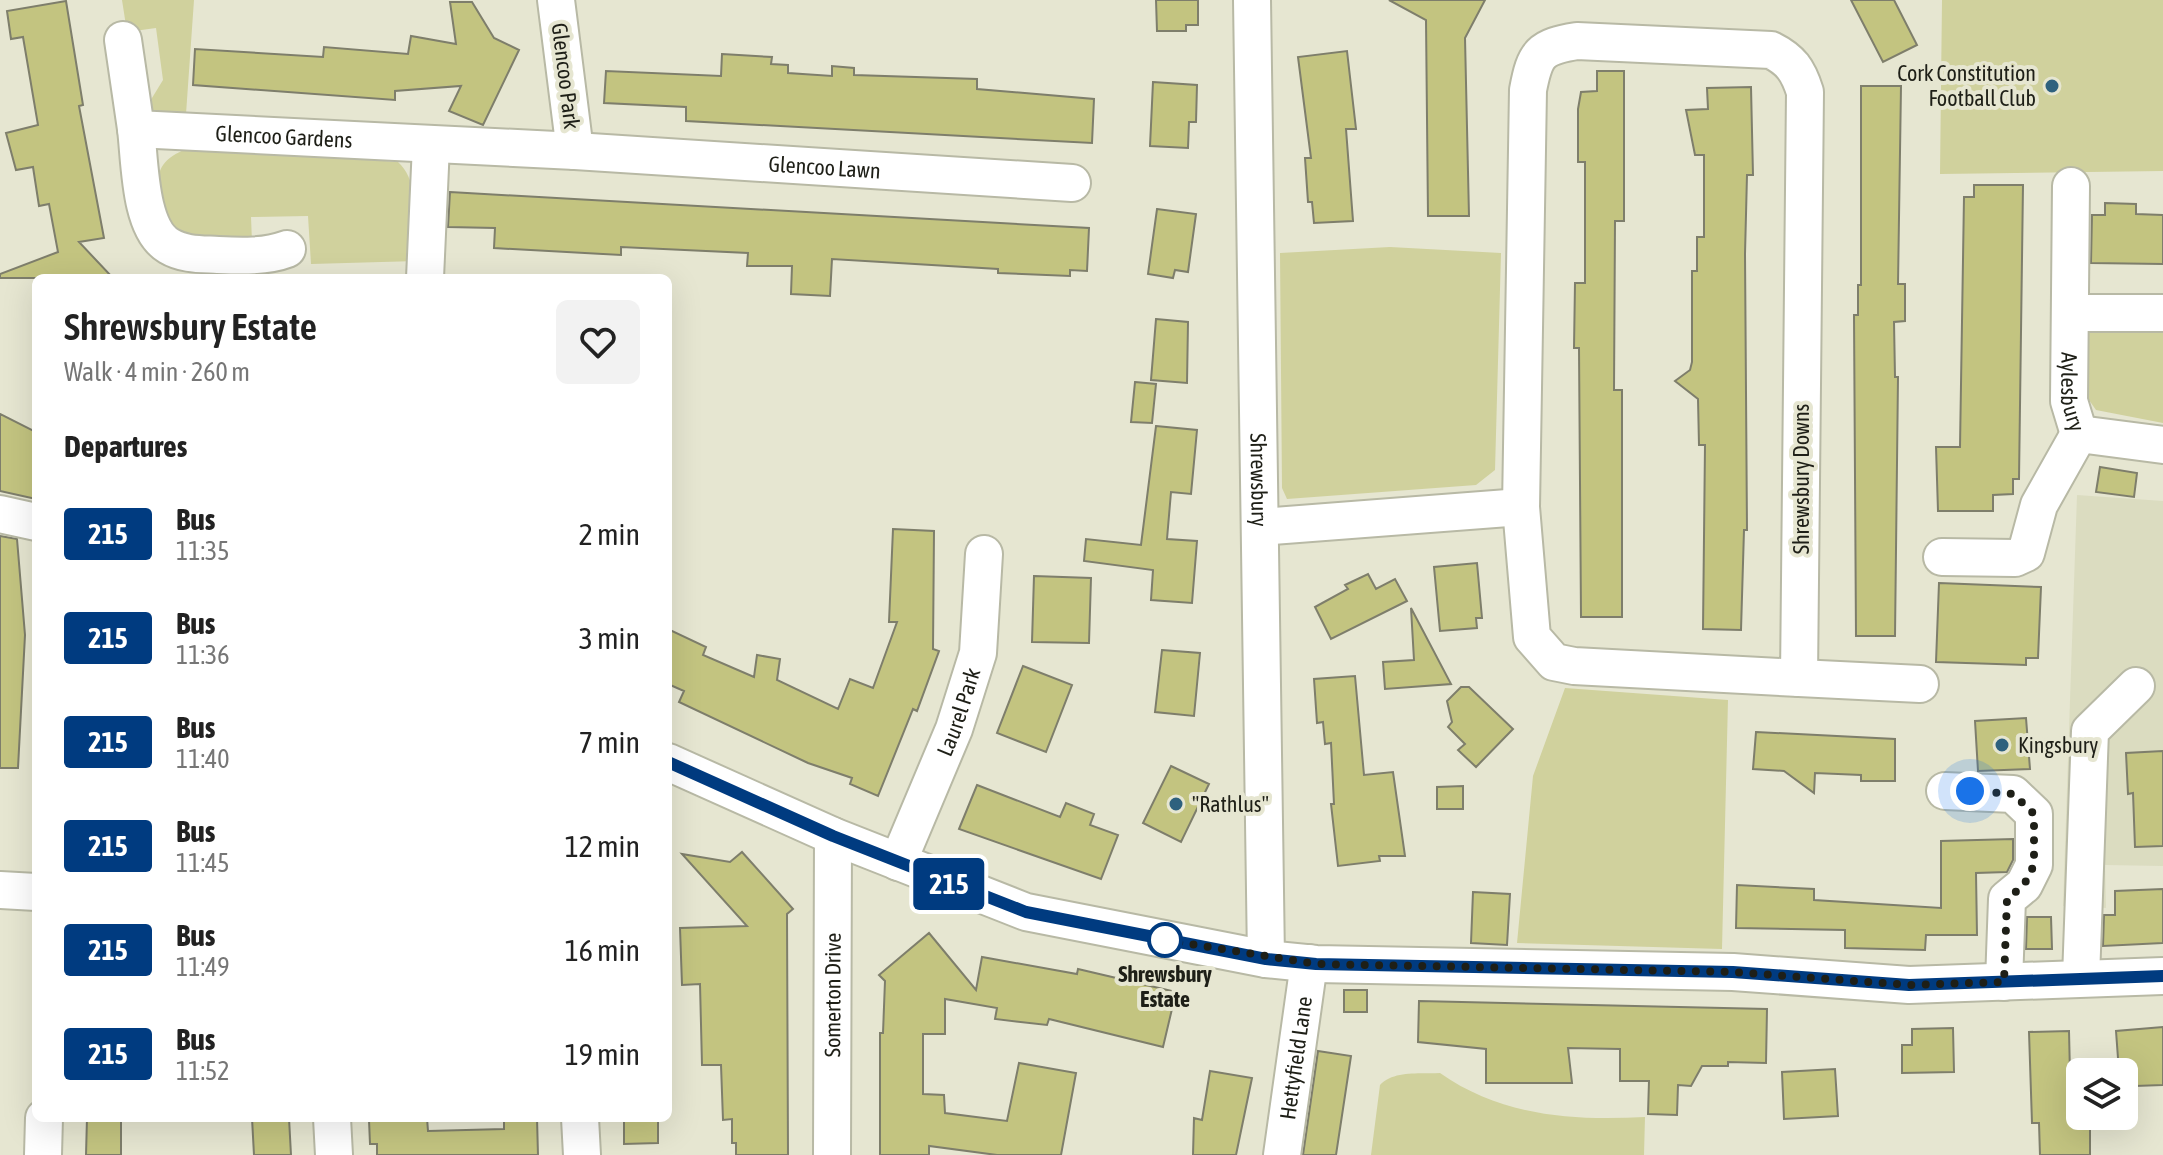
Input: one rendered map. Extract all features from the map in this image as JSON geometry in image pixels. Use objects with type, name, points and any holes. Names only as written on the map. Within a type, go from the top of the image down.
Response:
[{"type":"street","name":"Glencoo Park","points":[[431,145],[575,151],[556,0]]},
{"type":"street","name":"Shrewsbury","points":[[1252,0],[1266,959]]},
{"type":"street","points":[[123,40],[148,217],[157,236],[168,246],[188,254],[272,254],[287,249]]},
{"type":"street","name":"Shrewsbury Downs","points":[[1521,507],[1527,110],[1533,62],[1548,46],[1577,41],[1771,50],[1788,59],[1799,73],[1805,92],[1799,678]]},
{"type":"street","name":"Glencoo Gardens","points":[[136,129],[431,145]]},
{"type":"street","points":[[425,274],[431,145]]},
{"type":"street","name":"Glencoo Lawn","points":[[575,151],[1072,183]]},
{"type":"street","name":"Aylesbury","points":[[2071,186],[2069,401],[2079,434],[2163,445]]},
{"type":"street","points":[[2070,313],[2163,313]]},
{"type":"street","points":[[1942,557],[2015,558],[2026,553],[2035,518],[2079,434]]},
{"type":"street","points":[[1261,527],[1521,507],[1532,637],[1554,662],[1574,666],[1920,684]]},
{"type":"street","points":[[0,514],[32,521]]},
{"type":"street","name":"Laurel Park","points":[[898,862],[954,729],[978,653],[984,554]]},
{"type":"street","points":[[2081,978],[2090,731],[2136,686]]},
{"type":"street","points":[[672,764],[987,900],[1033,914],[1266,959],[1309,963],[1733,972],[1909,985],[2163,976]]},
{"type":"street","points":[[1945,791],[2013,794],[2034,814],[2034,865],[2024,885],[2007,899],[2004,982]]},
{"type":"street","name":"Somerton Drive","points":[[832,1155],[833,836]]},
{"type":"street","points":[[0,890],[32,892]]},
{"type":"street","name":"Hettyfield Lane","points":[[1282,1155],[1309,963]]},
{"type":"street","points":[[43,1155],[44,1122]]},
{"type":"street","points":[[332,1122],[334,1155]]},
{"type":"street","points":[[580,1122],[582,1155]]},
{"type":"shaded area","points":[[2077,495],[2163,501],[2163,866],[2105,865],[2106,908],[2063,906]]},
{"type":"green space","points":[[122,0],[194,0],[186,114],[144,111],[163,80],[156,28],[127,32]]},
{"type":"green space","name":"Cork Constitution Football Club","points":[[1942,0],[2163,0],[2163,171],[1940,174]]},
{"type":"green space","points":[[192,147],[398,162],[406,171],[414,195],[417,261],[311,264],[308,216],[251,217],[252,242],[200,244],[167,225],[158,188],[158,177],[167,160]]},
{"type":"green space","points":[[1390,247],[1501,253],[1495,470],[1476,485],[1287,499],[1282,488],[1280,253]]},
{"type":"green space","points":[[2163,326],[2163,423],[2096,410],[2082,390],[2086,331],[2091,327]]},
{"type":"green space","points":[[1565,688],[1728,700],[1722,949],[1517,943],[1533,776]]},
{"type":"green space","points":[[1440,1073],[1488,1099],[1538,1113],[1591,1118],[1645,1117],[1644,1155],[1371,1155],[1380,1085],[1400,1075]]},
{"type":"building","points":[[1156,0],[1198,0],[1198,25],[1186,25],[1186,31],[1157,31]]},
{"type":"building","points":[[1389,0],[1485,0],[1465,38],[1469,216],[1428,216],[1426,20]]},
{"type":"building","points":[[1851,0],[1894,0],[1917,45],[1883,62]]},
{"type":"building","points":[[66,1],[83,105],[79,106],[104,238],[79,242],[109,274],[32,274],[32,278],[0,278],[0,274],[58,252],[49,204],[39,206],[33,167],[16,170],[6,133],[38,125],[23,37],[11,39],[7,11]]},
{"type":"building","points":[[450,2],[472,2],[494,38],[519,50],[483,125],[449,111],[461,86],[395,91],[395,100],[193,85],[195,49],[323,57],[324,47],[408,54],[411,36],[456,44]]},
{"type":"building","points":[[1347,51],[1356,129],[1346,129],[1353,221],[1314,223],[1312,202],[1308,202],[1305,158],[1311,158],[1298,57]]},
{"type":"building","points":[[722,54],[772,57],[771,64],[788,65],[788,73],[832,76],[832,66],[854,68],[854,75],[977,79],[977,89],[1094,99],[1092,143],[686,121],[686,107],[604,103],[606,71],[721,76]]},
{"type":"building","points":[[1597,71],[1624,71],[1624,221],[1615,221],[1614,390],[1622,390],[1622,617],[1581,617],[1579,348],[1574,348],[1575,283],[1585,283],[1585,162],[1578,162],[1578,109],[1581,92],[1597,91]]},
{"type":"building","points":[[1153,82],[1197,85],[1196,122],[1189,122],[1188,148],[1150,146]]},
{"type":"building","points":[[1861,86],[1901,86],[1898,284],[1905,284],[1905,321],[1894,322],[1895,377],[1898,377],[1895,636],[1856,636],[1854,315],[1858,315],[1858,285],[1861,285]]},
{"type":"building","points":[[1751,87],[1753,175],[1747,175],[1745,254],[1747,530],[1744,530],[1741,630],[1703,629],[1705,445],[1699,445],[1698,399],[1675,381],[1690,370],[1692,362],[1692,271],[1697,271],[1697,237],[1704,237],[1704,155],[1695,155],[1686,110],[1708,109],[1707,88]]},
{"type":"building","points":[[1974,185],[2023,185],[2019,479],[2013,479],[2013,494],[1993,495],[1993,511],[1938,511],[1936,447],[1960,447],[1964,197],[1974,197]]},
{"type":"building","points":[[450,192],[1089,228],[1087,271],[1070,270],[1070,276],[998,273],[998,269],[832,259],[830,296],[791,294],[792,266],[747,266],[748,253],[621,247],[621,255],[494,248],[495,228],[448,227]]},
{"type":"building","points":[[2105,203],[2136,204],[2136,214],[2163,215],[2163,264],[2091,263],[2092,215],[2105,215]]},
{"type":"building","points":[[1157,209],[1196,214],[1188,272],[1175,270],[1173,278],[1148,274]]},
{"type":"building","points":[[1156,319],[1188,322],[1187,383],[1151,380]]},
{"type":"building","points":[[1135,382],[1156,384],[1152,423],[1131,422]]},
{"type":"building","points":[[0,414],[32,430],[32,498],[0,491]]},
{"type":"building","points":[[1156,426],[1197,430],[1191,494],[1171,492],[1167,539],[1197,541],[1192,603],[1151,600],[1153,570],[1084,561],[1086,539],[1141,545]]},
{"type":"building","points":[[2100,467],[2137,473],[2134,497],[2096,492]]},
{"type":"building","points":[[893,529],[934,531],[933,649],[939,651],[917,711],[913,709],[878,796],[850,784],[852,778],[808,763],[679,702],[684,691],[672,686],[672,631],[706,647],[703,655],[754,677],[757,655],[780,659],[777,680],[838,709],[850,679],[873,688],[897,622],[889,622]]},
{"type":"building","points":[[0,536],[17,539],[25,635],[18,768],[0,768]]},
{"type":"building","points":[[1477,563],[1482,618],[1476,618],[1477,628],[1440,631],[1434,567]]},
{"type":"building","points":[[1368,574],[1376,589],[1395,579],[1407,601],[1331,639],[1315,607],[1348,589],[1345,585]]},
{"type":"building","points":[[1034,576],[1091,578],[1089,643],[1032,642]]},
{"type":"building","points":[[1939,583],[2041,587],[2038,658],[2026,658],[2026,665],[1936,662]]},
{"type":"building","points":[[1411,608],[1451,684],[1385,689],[1383,662],[1414,660]]},
{"type":"building","points":[[1162,650],[1200,653],[1194,716],[1155,712]]},
{"type":"building","points":[[1023,666],[1072,685],[1046,752],[997,733]]},
{"type":"building","points":[[1355,676],[1364,775],[1393,772],[1405,856],[1379,856],[1380,861],[1338,866],[1331,804],[1334,804],[1331,743],[1325,744],[1323,722],[1317,723],[1314,679]]},
{"type":"building","points":[[1461,687],[1469,687],[1513,729],[1476,767],[1458,750],[1465,744],[1448,727],[1452,722],[1447,701]]},
{"type":"building","name":"Kingsbury","points":[[2026,718],[2030,769],[1978,771],[1975,721]]},
{"type":"building","points":[[1756,732],[1895,739],[1895,781],[1861,781],[1861,775],[1815,773],[1814,793],[1784,771],[1753,769]]},
{"type":"building","points":[[2163,751],[2163,846],[2135,847],[2133,793],[2128,794],[2126,753]]},
{"type":"building","name":"\"Rathlus\"","points":[[1171,766],[1209,784],[1181,842],[1143,823]]},
{"type":"building","points":[[977,785],[1060,817],[1066,803],[1094,814],[1090,825],[1118,835],[1101,879],[959,829]]},
{"type":"building","points":[[1463,786],[1463,809],[1437,809],[1437,787]]},
{"type":"building","points":[[2013,839],[2013,860],[2007,872],[1976,873],[1977,935],[1926,935],[1925,950],[1845,948],[1845,930],[1736,928],[1737,885],[1814,889],[1814,900],[1941,908],[1941,841]]},
{"type":"building","points":[[742,852],[793,909],[787,914],[788,1155],[736,1155],[736,1143],[732,1143],[732,1119],[723,1120],[721,1065],[702,1065],[700,984],[682,985],[680,928],[747,926],[682,854],[730,862]]},
{"type":"building","points":[[2163,889],[2163,943],[2103,946],[2104,915],[2115,915],[2115,891]]},
{"type":"building","points":[[1473,892],[1510,894],[1507,945],[1471,943]]},
{"type":"building","points":[[2027,917],[2051,917],[2052,949],[2026,949]]},
{"type":"building","points":[[929,933],[976,990],[982,957],[1077,974],[1078,969],[1176,992],[1163,1047],[1049,1019],[1047,1025],[995,1019],[997,1008],[945,999],[945,1034],[923,1034],[923,1094],[944,1095],[945,1113],[1007,1121],[1019,1063],[1076,1073],[1061,1155],[997,1155],[929,1146],[929,1155],[880,1155],[880,1033],[883,1033],[885,981],[879,975]]},
{"type":"building","points":[[1344,990],[1367,990],[1367,1012],[1344,1012]]},
{"type":"building","points":[[1419,1001],[1767,1009],[1766,1063],[1728,1062],[1728,1066],[1702,1066],[1691,1086],[1678,1085],[1677,1115],[1648,1114],[1649,1081],[1620,1081],[1620,1049],[1568,1048],[1572,1083],[1486,1083],[1486,1049],[1418,1042]]},
{"type":"building","points":[[2163,1027],[2163,1085],[2138,1086],[2138,1058],[2118,1058],[2116,1031]]},
{"type":"building","points":[[1953,1028],[1954,1072],[1902,1073],[1902,1045],[1912,1045],[1912,1029]]},
{"type":"building","points":[[2069,1031],[2066,1130],[2090,1130],[2090,1155],[2040,1155],[2039,1123],[2032,1123],[2029,1032]]},
{"type":"building","points":[[1318,1051],[1351,1056],[1336,1155],[1303,1155]]},
{"type":"building","points":[[1835,1069],[1838,1116],[1784,1119],[1782,1072]]},
{"type":"building","points":[[1210,1071],[1252,1078],[1236,1155],[1193,1155],[1194,1118],[1202,1120]]},
{"type":"building","points":[[87,1122],[121,1122],[121,1155],[86,1155]]},
{"type":"building","points":[[252,1122],[289,1122],[291,1155],[254,1155]]},
{"type":"building","points":[[369,1122],[427,1122],[428,1131],[504,1129],[504,1122],[537,1122],[538,1155],[377,1155],[377,1144],[370,1144]]},
{"type":"building","points":[[624,1122],[658,1122],[658,1143],[624,1144]]},
{"type":"bus line","name":"215","points":[[672,764],[987,900],[1044,917],[1266,959],[1316,964],[1733,972],[1909,985],[2163,976]]},
{"type":"place","name":"Cork Constitution Football Club","points":[[2052,86]]},
{"type":"place","name":"Kingsbury","points":[[2002,745]]},
{"type":"place","name":"\"Rathlus\"","points":[[1176,804]]},
{"type":"place","name":"Shrewsbury Estate","points":[[1165,940]]},
{"type":"route","points":[[1165,940],[1266,959],[1316,964],[1733,972],[1909,985],[2004,982],[2007,899],[2031,875],[2034,865],[2034,814],[2013,794],[1970,791]]}]
